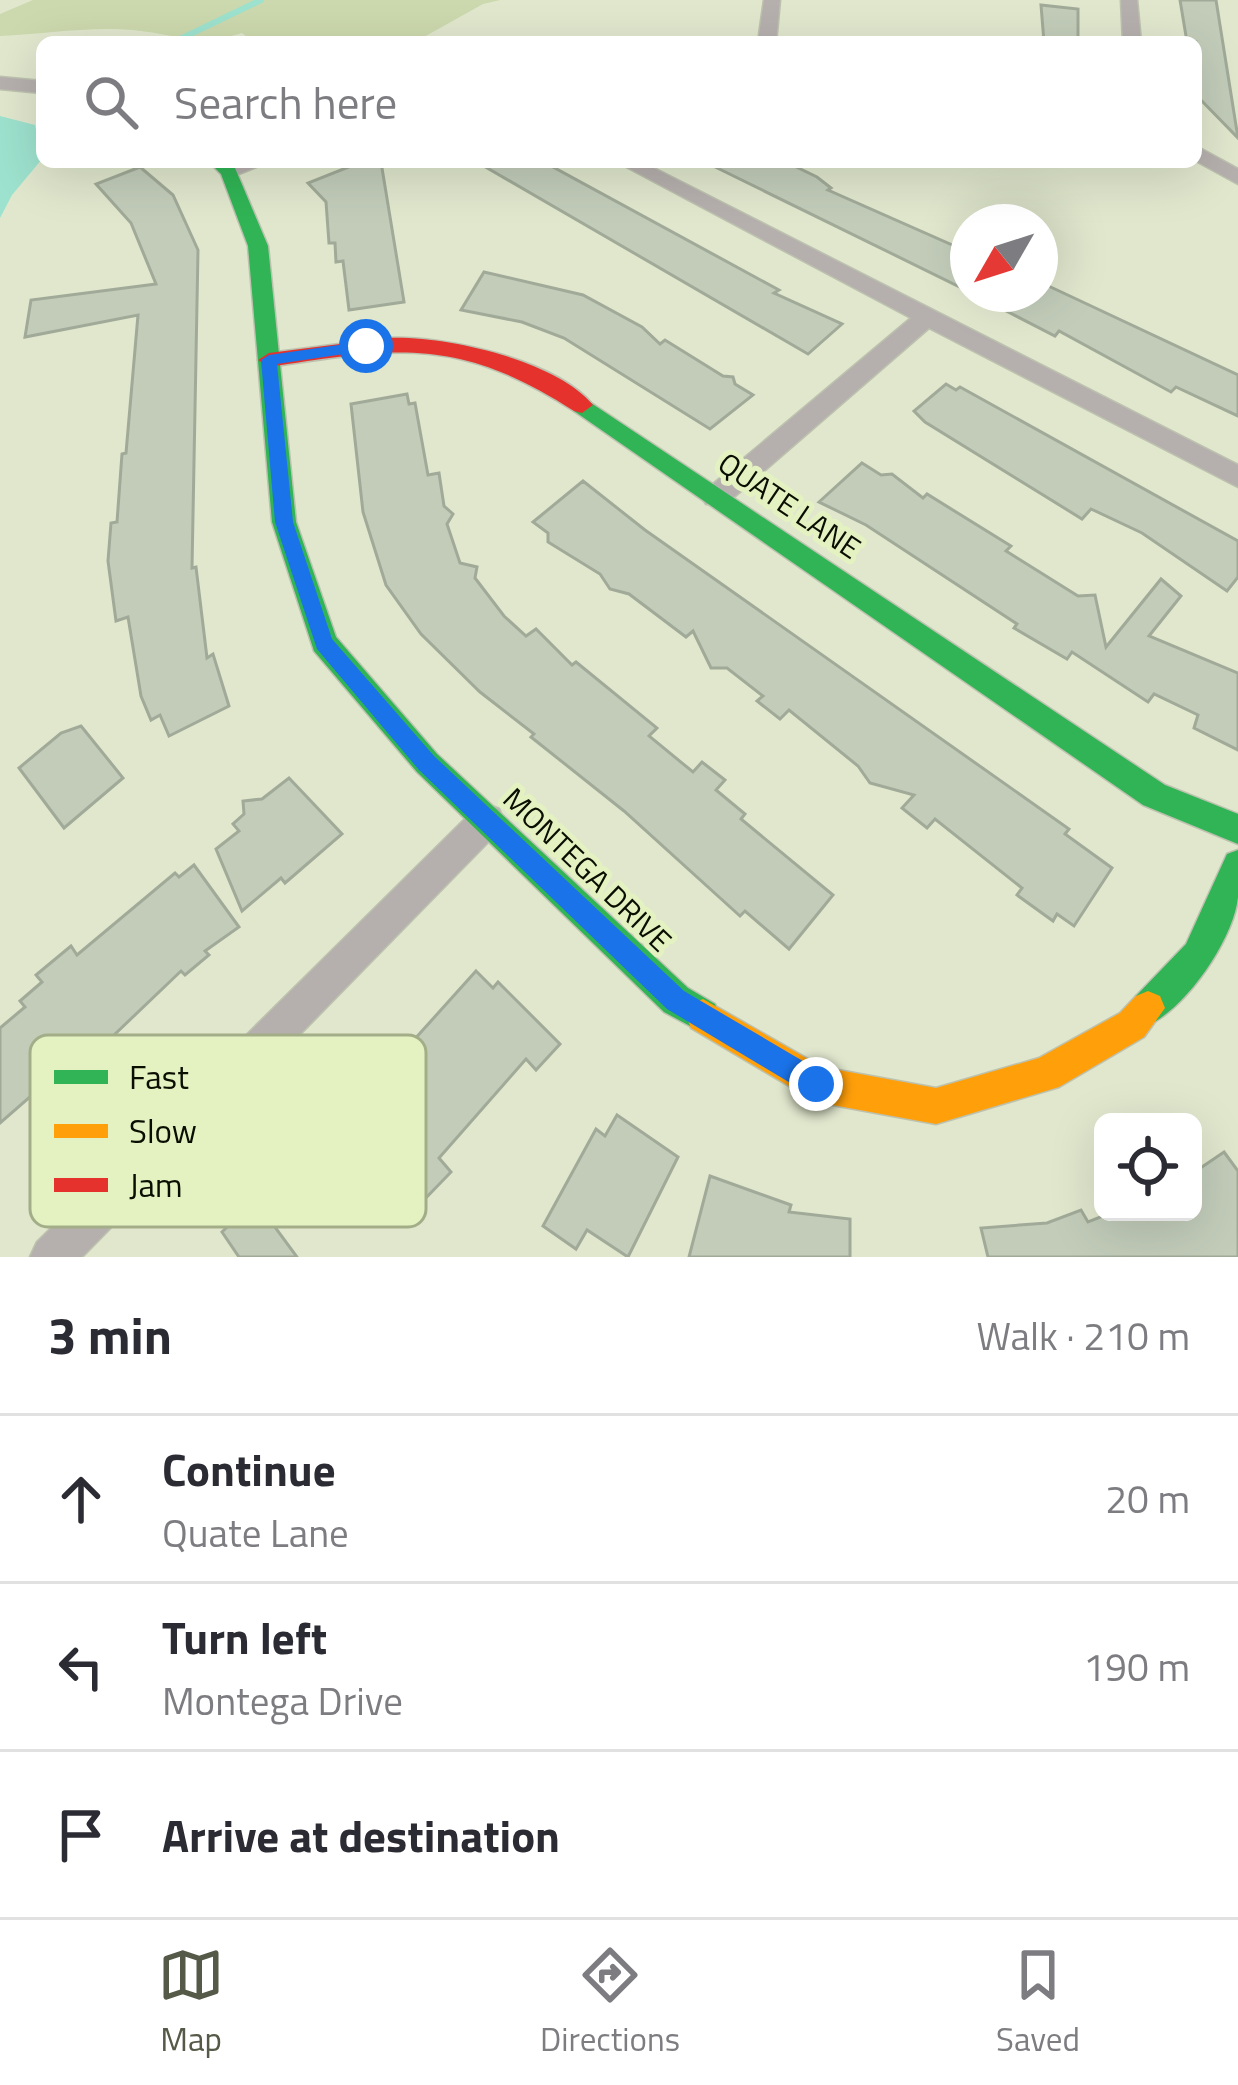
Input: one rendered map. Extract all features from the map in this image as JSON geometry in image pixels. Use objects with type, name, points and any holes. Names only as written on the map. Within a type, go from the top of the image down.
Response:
[{"type":"street","points":[[767,36],[772,0]]},
{"type":"street","points":[[1129,0],[1132,36]]},
{"type":"street","points":[[0,83],[36,86]]},
{"type":"street","points":[[1202,156],[1238,178]]},
{"type":"street","name":"MONTEGA DRIVE","points":[[224,168],[258,246],[284,522],[324,643],[427,763],[676,1000],[816,1084],[936,1106],[1046,1074],[1132,1025],[1198,956],[1238,865]]},
{"type":"street","points":[[639,168],[1238,477]]},
{"type":"street","points":[[716,496],[927,317]]},
{"type":"street","name":"QUATE LANE","points":[[269,360],[366,346],[433,344],[546,380],[1154,795],[1238,830]]},
{"type":"street","points":[[273,1035],[487,820]]},
{"type":"street","points":[[52,1257],[82,1227]]},
{"type":"green space","points":[[33,0],[500,0],[483,4],[426,36],[174,36],[106,29],[0,36],[0,14]]},
{"type":"water","points":[[0,116],[35,125],[36,166],[0,218]]},
{"type":"building","points":[[1180,0],[1216,0],[1238,138],[1202,101],[1202,36],[1186,36]]},
{"type":"building","points":[[1041,5],[1078,9],[1078,36],[1044,36]]},
{"type":"building","points":[[141,168],[173,195],[198,250],[192,568],[196,567],[207,658],[213,654],[229,706],[169,736],[160,715],[151,720],[141,696],[128,617],[116,621],[108,561],[111,523],[117,522],[122,454],[126,453],[138,315],[25,337],[31,300],[156,284],[131,223],[96,184]]},
{"type":"building","points":[[346,168],[382,168],[404,302],[349,310],[343,261],[336,262],[335,243],[329,243],[326,202],[308,183]]},
{"type":"building","points":[[487,168],[555,168],[779,290],[774,293],[842,324],[808,354]]},
{"type":"building","points":[[717,168],[798,168],[817,177],[831,188],[828,190],[950,244],[950,282]]},
{"type":"building","points":[[484,272],[583,295],[642,327],[660,344],[665,340],[723,376],[733,377],[735,384],[753,395],[710,429],[564,338],[522,322],[461,310]]},
{"type":"building","points":[[1058,290],[1238,375],[1238,416],[1176,387],[1171,392],[1059,331],[1055,336],[1008,312],[1058,312]]},
{"type":"building","points":[[946,384],[956,390],[960,387],[1238,541],[1238,577],[1227,591],[1142,533],[1091,509],[1082,519],[925,422],[914,411]]},
{"type":"building","points":[[407,394],[409,404],[415,403],[428,475],[439,473],[444,506],[453,514],[447,524],[460,563],[477,567],[475,578],[504,616],[526,636],[536,629],[572,665],[576,662],[657,728],[649,736],[693,772],[702,762],[725,780],[716,790],[745,814],[741,819],[833,895],[789,949],[745,911],[740,916],[624,811],[480,692],[421,634],[386,585],[363,512],[351,404]]},
{"type":"building","points":[[862,463],[881,475],[892,474],[923,498],[927,494],[1011,546],[1006,551],[1078,596],[1095,595],[1106,647],[1161,579],[1181,596],[1149,636],[1238,673],[1238,750],[1194,728],[1198,715],[1154,694],[1148,702],[1072,652],[1067,659],[1014,628],[1017,624],[866,525],[819,502]]},
{"type":"building","points":[[583,481],[645,530],[1069,829],[1065,834],[1112,868],[1074,926],[1057,914],[1053,921],[1017,895],[1022,888],[935,819],[927,828],[902,808],[914,795],[870,783],[858,766],[789,710],[780,719],[757,701],[763,696],[727,668],[711,668],[693,631],[686,637],[548,542],[548,533],[533,522]]},
{"type":"building","points":[[81,726],[123,778],[64,828],[19,768],[61,733]]},
{"type":"building","points":[[289,778],[342,834],[285,883],[281,878],[242,911],[216,849],[239,831],[233,824],[244,814],[243,801],[262,799]]},
{"type":"building","points":[[194,865],[239,927],[205,951],[209,955],[185,975],[181,971],[114,1035],[30,1035],[30,1097],[0,1123],[0,1028],[25,1007],[20,1001],[42,982],[36,975],[71,946],[77,955],[175,873],[179,877]]},
{"type":"building","points":[[476,971],[493,988],[498,982],[560,1044],[536,1070],[526,1059],[439,1158],[451,1172],[426,1198],[426,1035],[418,1035]]},
{"type":"building","points":[[617,1115],[678,1157],[628,1257],[587,1230],[576,1249],[543,1226],[596,1129],[605,1136]]},
{"type":"building","points":[[1224,1152],[1238,1171],[1238,1257],[988,1257],[981,1228],[1047,1223],[1081,1210],[1088,1222],[1202,1221],[1202,1167]]},
{"type":"building","points":[[710,1176],[791,1205],[789,1212],[850,1219],[850,1257],[689,1257]]},
{"type":"building","points":[[227,1227],[275,1227],[297,1257],[239,1257],[222,1232]]},
{"type":"waterway","points":[[186,36],[261,0]]},
{"type":"traffic: fast","points":[[225,168],[258,246],[284,522],[324,643],[427,763],[676,1000],[703,1016]]},
{"type":"traffic: fast","points":[[582,405],[1154,795],[1238,829]]},
{"type":"traffic: fast","points":[[1148,1008],[1198,956],[1238,865]]},
{"type":"traffic: slow","points":[[703,1016],[816,1084],[936,1106],[1046,1074],[1132,1025],[1148,1008]]},
{"type":"traffic: jam","points":[[269,360],[367,347],[444,346],[507,366],[582,405]]},
{"type":"route","points":[[366,346],[269,360],[284,522],[324,643],[427,763],[676,1000],[816,1084]]}]
